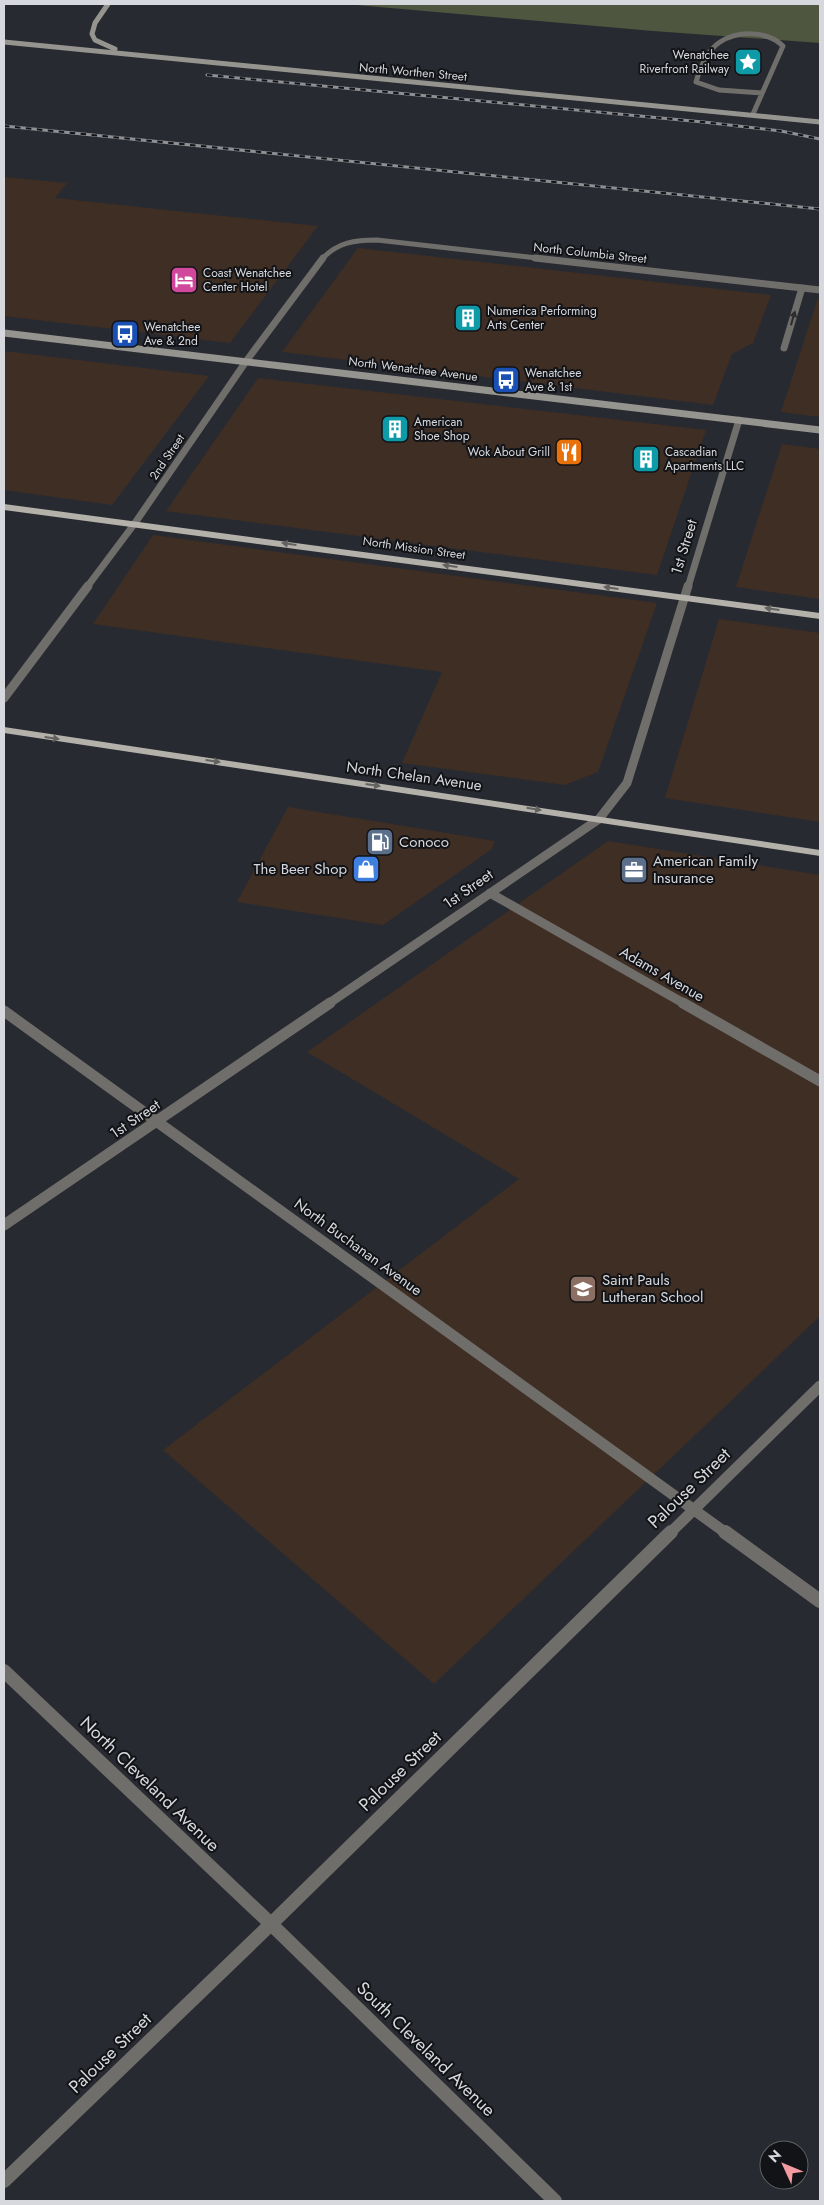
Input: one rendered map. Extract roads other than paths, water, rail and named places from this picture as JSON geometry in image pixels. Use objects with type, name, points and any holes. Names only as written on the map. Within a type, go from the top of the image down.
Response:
[{"type":"main road","points":[[108,4],[92,28],[95,40],[112,48],[146,56]]},
{"type":"main road","name":"North Worthen Street","points":[[4,42],[820,122]]},
{"type":"main road","name":"North Wenatchee Avenue","points":[[4,332],[820,430]]},
{"type":"main road","name":"North Mission Street","points":[[4,507],[820,616]]},
{"type":"main road","name":"North Chelan Avenue","points":[[4,730],[820,853]]},
{"type":"street","points":[[753,114],[783,48],[781,43],[766,37],[739,36],[723,40],[716,46],[696,80],[701,85],[713,88],[762,93]]},
{"type":"street","name":"North Columbia Street","points":[[357,240],[820,290]]},
{"type":"street","name":"2nd Street","points":[[4,698],[135,523],[247,360],[324,257],[336,246],[357,240]]},
{"type":"street","points":[[784,348],[802,288]]},
{"type":"street","name":"1st Street","points":[[4,1225],[159,1122],[599,819],[627,783],[739,420]]},
{"type":"street","name":"Adams Avenue","points":[[490,893],[820,1081]]},
{"type":"street","name":"North Buchanan Avenue","points":[[4,1011],[820,1601]]},
{"type":"street","name":"Palouse Street","points":[[4,2181],[271,1924],[820,1386]]},
{"type":"street","name":"North Cleveland Avenue","points":[[4,1671],[271,1924]]},
{"type":"street","name":"South Cleveland Avenue","points":[[271,1924],[555,2201]]},
{"type":"railway","points":[[207,75],[703,122],[781,131],[820,139]]},
{"type":"railway","points":[[4,126],[820,209]]},
{"type":"place","name":"Wenatchee Riverfront Railway","points":[[748,62]]},
{"type":"place","name":"Coast Wenatchee Center Hotel","points":[[184,280]]},
{"type":"place","name":"Numerica Performing Arts Center","points":[[468,318]]},
{"type":"place","name":"Wenatchee Ave & 2nd","points":[[125,334]]},
{"type":"place","name":"Wenatchee Ave & 1st","points":[[506,380]]},
{"type":"place","name":"American Shoe Shop","points":[[395,429]]},
{"type":"place","name":"Wok About Grill","points":[[569,452]]},
{"type":"place","name":"Cascadian Apartments LLC","points":[[646,459]]},
{"type":"place","name":"Conoco","points":[[380,842]]},
{"type":"place","name":"The Beer Shop","points":[[366,869]]},
{"type":"place","name":"American Family Insurance","points":[[634,870]]},
{"type":"place","name":"Saint Pauls Lutheran School","points":[[583,1289]]}]
